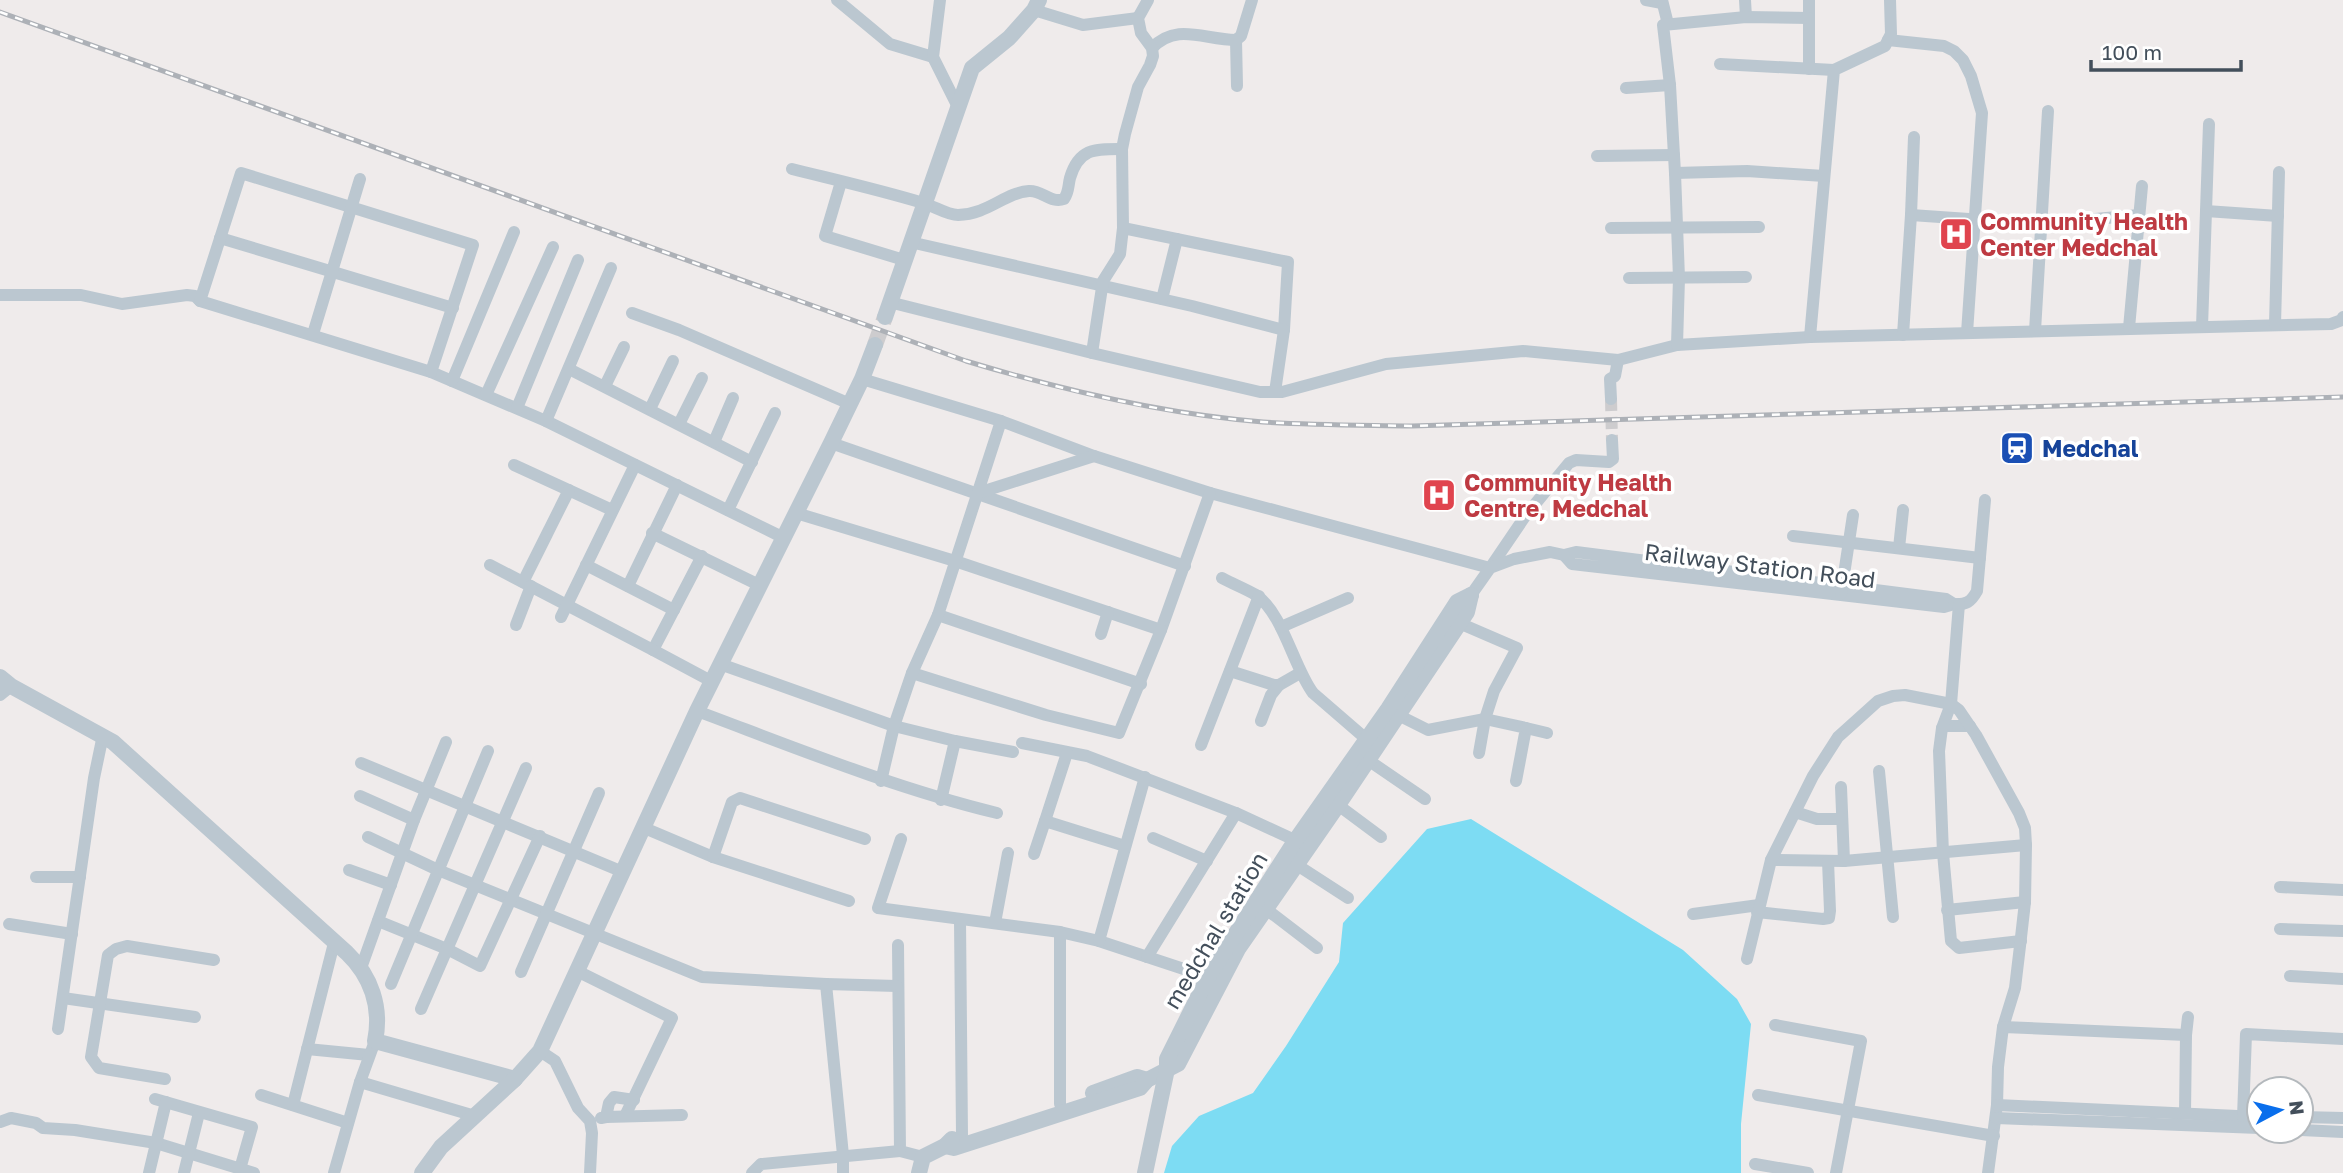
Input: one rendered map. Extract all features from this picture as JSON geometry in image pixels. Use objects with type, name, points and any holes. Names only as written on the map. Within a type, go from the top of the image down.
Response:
[{"type":"street","points":[[837,0],[890,44],[933,57]]},
{"type":"street","points":[[940,0],[933,57],[958,107]]},
{"type":"street","points":[[1092,352],[1103,281],[1120,254],[1123,228],[1122,149],[1138,87],[1153,55],[1152,48],[1140,33],[1138,18],[1148,0]]},
{"type":"street","points":[[1152,48],[1170,35],[1236,40],[1241,36],[1252,0]]},
{"type":"street","points":[[1646,0],[1662,2],[1668,24]]},
{"type":"street","points":[[1745,0],[1746,17]]},
{"type":"street","points":[[1809,0],[1810,69]]},
{"type":"street","points":[[1720,64],[1834,70],[1885,46],[1891,34],[1890,0]]},
{"type":"street","points":[[1138,18],[1083,25],[1036,5],[1009,38],[972,68],[887,309],[1092,352],[1260,392],[1275,392],[1386,364],[1523,351],[1618,360],[1677,345],[1810,337],[2331,324],[2343,317]]},
{"type":"street","points":[[1677,345],[1678,228],[1670,85],[1663,25],[1746,17],[1809,18]]},
{"type":"street","points":[[1236,40],[1237,86]]},
{"type":"street","points":[[1888,40],[1944,46],[1954,51],[1963,61],[1982,113],[1967,333]]},
{"type":"street","points":[[1810,337],[1834,70]]},
{"type":"street","points":[[1626,88],[1670,85]]},
{"type":"street","points":[[2035,331],[2048,111]]},
{"type":"street","points":[[2202,327],[2209,124]]},
{"type":"street","points":[[1903,335],[1914,137]]},
{"type":"street","points":[[792,169],[925,203],[954,215],[978,213],[1026,191],[1037,192],[1060,201],[1065,199],[1069,192],[1075,166],[1087,152],[1095,149],[1122,149]]},
{"type":"street","points":[[1597,156],[1674,155]]},
{"type":"street","points":[[1675,173],[1747,171],[1824,176]]},
{"type":"street","points":[[2275,325],[2279,172]]},
{"type":"street","points":[[201,301],[241,173],[473,245],[431,372]]},
{"type":"street","points":[[313,334],[360,179]]},
{"type":"street","points":[[841,182],[825,236],[904,260]]},
{"type":"street","points":[[2129,328],[2142,186]]},
{"type":"street","points":[[2206,211],[2277,216]]},
{"type":"street","points":[[1911,215],[2041,224],[2139,215]]},
{"type":"street","points":[[1611,228],[1759,227]]},
{"type":"street","points":[[1123,228],[1288,262],[1284,330],[1275,392]]},
{"type":"street","points":[[452,381],[514,232]]},
{"type":"street","points":[[220,238],[453,309]]},
{"type":"street","points":[[1162,299],[1177,239]]},
{"type":"street","points":[[910,242],[1162,299],[1284,330]]},
{"type":"street","points":[[486,395],[553,247]]},
{"type":"street","points":[[517,408],[578,260]]},
{"type":"street","points":[[546,421],[611,268]]},
{"type":"street","points":[[1629,278],[1746,276]]},
{"type":"street","points":[[0,295],[81,295],[122,304],[195,296],[201,301],[431,372],[546,421],[783,538]]},
{"type":"street","points":[[632,313],[680,330],[850,404]]},
{"type":"street","points":[[422,1173],[441,1147],[515,1079],[540,1051],[711,681],[831,443],[875,345]]},
{"type":"street","points":[[605,386],[624,347]]},
{"type":"street","points":[[1602,359],[1602,368],[1610,379],[1611,398]]},
{"type":"street","points":[[1610,379],[1615,376],[1618,360]]},
{"type":"street","points":[[650,409],[673,361]]},
{"type":"street","points":[[569,369],[752,462]]},
{"type":"street","points":[[679,424],[702,378]]},
{"type":"street","points":[[862,379],[1001,421],[1094,456],[1210,493],[1490,568]]},
{"type":"street","points":[[714,442],[733,398]]},
{"type":"street","points":[[728,510],[775,413]]},
{"type":"street","points":[[881,781],[894,726],[912,673],[938,615],[1001,421]]},
{"type":"street","points":[[945,1146],[954,1147],[1140,1088],[1147,1080],[1178,1063],[1238,949],[1297,864],[1302,843],[1338,805],[1370,749],[1398,715],[1467,612],[1471,595],[1526,515],[1569,463],[1576,460],[1606,462],[1612,459],[1612,440]]},
{"type":"street","points":[[831,443],[1185,566]]},
{"type":"street","points":[[978,492],[1094,456]]},
{"type":"street","points":[[514,465],[612,510]]},
{"type":"street","points":[[561,617],[635,465]]},
{"type":"street","points":[[628,586],[677,485]]},
{"type":"street","points":[[516,625],[527,584],[569,490]]},
{"type":"street","points":[[912,673],[1046,715],[1119,733],[1141,684],[1210,493]]},
{"type":"street","points":[[1985,500],[1976,591],[1966,604],[1957,604],[1951,704],[1942,728],[1939,751],[1947,910],[1951,940],[1959,948],[2021,941]]},
{"type":"street","points":[[1899,548],[1903,510]]},
{"type":"street","points":[[796,513],[955,561],[1161,630]]},
{"type":"street","points":[[1841,591],[1853,515]]},
{"type":"street","points":[[652,533],[759,585]]},
{"type":"street","points":[[1793,536],[1980,558]]},
{"type":"street","name":"Railway Station Road","points":[[1490,568],[1514,559],[1550,552],[1564,555],[1572,564],[1774,582],[1944,607],[1957,604]]},
{"type":"street","points":[[653,650],[702,556]]},
{"type":"street","points":[[490,565],[711,681]]},
{"type":"street","points":[[586,565],[674,610]]},
{"type":"street","points":[[1222,579],[1259,596],[1281,627],[1300,673],[1313,694],[1425,799]]},
{"type":"street","name":"medchal station","points":[[1144,1173],[1167,1059],[1208,977],[1370,749],[1457,603],[1471,595]]},
{"type":"street","points":[[1201,745],[1259,596]]},
{"type":"street","points":[[1281,627],[1348,598]]},
{"type":"street","points":[[1101,634],[1108,612]]},
{"type":"street","points":[[938,615],[1141,684]]},
{"type":"street","points":[[1459,623],[1517,649],[1494,691],[1485,719],[1479,753]]},
{"type":"street","points":[[720,664],[894,726],[955,741],[1087,756],[1236,813],[1302,843]]},
{"type":"street","points":[[1230,671],[1279,685]]},
{"type":"street","points":[[1261,721],[1271,695],[1279,685],[1300,673]]},
{"type":"street","points":[[4,686],[103,735],[142,767],[361,968],[375,1001],[378,1029],[334,1173]]},
{"type":"street","points":[[1747,959],[1771,860],[1813,776],[1838,737],[1878,701],[1893,695],[1951,704],[1959,710],[2025,828],[2025,902],[2021,941],[2015,988],[2003,1027],[1998,1067],[1997,1112],[1988,1173]]},
{"type":"street","points":[[697,711],[881,781],[941,800],[997,813]]},
{"type":"street","points":[[1398,715],[1428,730],[1485,719],[1547,733]]},
{"type":"street","points":[[1942,728],[1970,726]]},
{"type":"street","points":[[1516,781],[1526,728]]},
{"type":"street","points":[[58,1029],[94,778],[103,735]]},
{"type":"street","points":[[361,968],[401,854],[446,741]]},
{"type":"street","points":[[941,800],[955,741]]},
{"type":"street","points":[[391,984],[488,751]]},
{"type":"street","points":[[1034,854],[1067,753]]},
{"type":"street","points":[[361,763],[623,872]]},
{"type":"street","points":[[421,1009],[526,768]]},
{"type":"street","points":[[1879,771],[1893,917]]},
{"type":"street","points":[[1098,940],[1145,777]]},
{"type":"street","points":[[1841,787],[1844,861]]},
{"type":"street","points":[[521,972],[599,793]]},
{"type":"street","points":[[360,796],[414,820]]},
{"type":"street","points":[[713,857],[732,802],[740,798],[865,839]]},
{"type":"street","points":[[1338,805],[1381,836]]},
{"type":"street","points":[[1795,812],[1817,819],[1842,819]]},
{"type":"street","points":[[1147,957],[1236,813]]},
{"type":"street","points":[[1045,821],[1125,846]]},
{"type":"street","points":[[642,827],[713,857],[849,901]]},
{"type":"street","points":[[378,921],[412,933],[480,966],[540,836]]},
{"type":"street","points":[[368,837],[438,870],[702,977],[897,986]]},
{"type":"street","points":[[1153,838],[1207,861]]},
{"type":"street","points":[[901,839],[878,908],[1060,932],[1098,940],[1208,977]]},
{"type":"street","points":[[1771,860],[1828,862],[2026,845]]},
{"type":"street","points":[[995,923],[1008,853]]},
{"type":"street","points":[[1693,914],[1758,909],[1829,918],[1828,862]]},
{"type":"street","points":[[1297,864],[1348,898]]},
{"type":"street","points":[[349,870],[391,885]]},
{"type":"street","points":[[36,877],[80,877]]},
{"type":"street","points":[[2280,887],[2343,890]]},
{"type":"street","points":[[1947,910],[2025,902]]},
{"type":"street","points":[[1266,909],[1317,948]]},
{"type":"street","points":[[960,920],[962,1135]]},
{"type":"street","points":[[9,925],[72,934]]},
{"type":"street","points":[[2280,929],[2343,931]]},
{"type":"street","points":[[1060,932],[1060,1104]]},
{"type":"street","points":[[293,1105],[334,943]]},
{"type":"street","points":[[898,945],[900,1151]]},
{"type":"street","points":[[165,1079],[99,1068],[91,1057],[108,955],[122,946],[214,960]]},
{"type":"street","points":[[577,971],[672,1018],[625,1116]]},
{"type":"street","points":[[2290,976],[2343,979]]},
{"type":"street","points":[[825,984],[843,1173]]},
{"type":"street","points":[[63,998],[195,1017]]},
{"type":"street","points":[[2185,1114],[2188,1017]]},
{"type":"street","points":[[1997,1112],[2243,1116],[2247,1020]]},
{"type":"street","points":[[1775,1025],[1861,1041],[1836,1173]]},
{"type":"street","points":[[2003,1027],[2186,1035]]},
{"type":"street","points":[[2246,1034],[2343,1040]]},
{"type":"street","points":[[307,1049],[372,1048],[515,1079]]},
{"type":"street","points":[[540,1051],[555,1060],[578,1108],[590,1121],[590,1173]]},
{"type":"street","points":[[752,1173],[761,1164],[900,1151],[922,1168],[951,1139],[1137,1077],[1147,1080]]},
{"type":"street","points":[[360,1082],[475,1116]]},
{"type":"street","points":[[261,1095],[348,1123]]},
{"type":"street","points":[[1758,1095],[1994,1136]]},
{"type":"street","points":[[606,1117],[609,1102],[614,1097],[634,1100]]},
{"type":"street","points":[[149,1173],[156,1143],[160,1101],[252,1128],[240,1168]]},
{"type":"street","points":[[1997,1112],[2245,1127]]},
{"type":"street","points":[[184,1173],[199,1113]]},
{"type":"street","points":[[590,1121],[606,1117],[682,1115]]},
{"type":"street","points":[[2315,1117],[2343,1118]]},
{"type":"street","points":[[0,1122],[11,1118],[36,1123],[43,1128],[75,1130],[156,1143],[254,1173]]},
{"type":"street","points":[[2315,1131],[2343,1132]]},
{"type":"street","points":[[1755,1164],[1808,1173]]},
{"type":"water","points":[[1471,819],[1683,950],[1737,999],[1751,1024],[1741,1124],[1741,1173],[1164,1173],[1172,1146],[1199,1116],[1253,1093],[1339,962],[1343,923],[1427,829]]},
{"type":"tunnel","points":[[875,345],[885,317]]},
{"type":"tunnel","points":[[1611,399],[1612,440]]},
{"type":"railway","points":[[0,12],[966,361],[1039,382],[1150,407],[1263,422],[1412,426],[2343,397]]},
{"type":"place","name":"Community Health Center Medchal","points":[[1956,234]]},
{"type":"place","name":"Medchal","points":[[2017,448]]},
{"type":"place","name":"Community Health Centre, Medchal","points":[[1439,495]]}]
